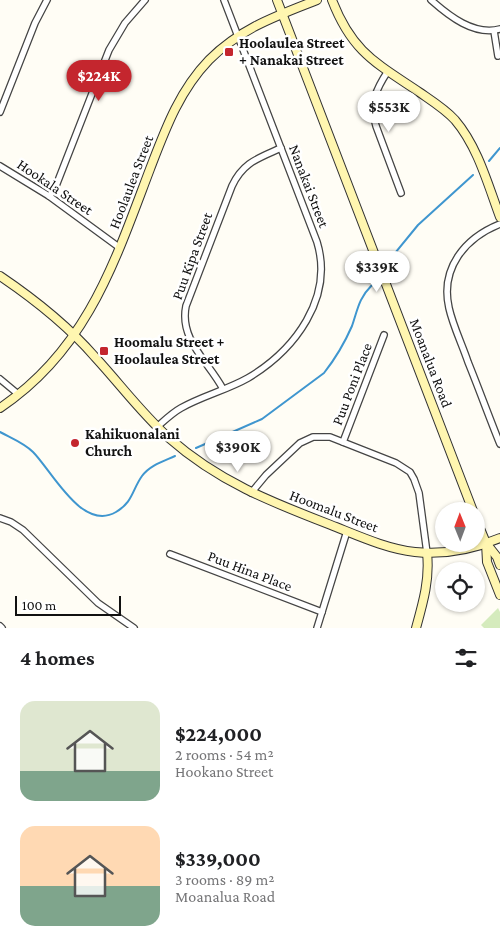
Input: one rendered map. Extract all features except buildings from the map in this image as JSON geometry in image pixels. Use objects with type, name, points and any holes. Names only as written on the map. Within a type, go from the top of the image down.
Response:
[{"type":"street","points":[[0,112],[35,23],[47,0]]},
{"type":"street","points":[[49,196],[54,191],[109,50],[125,24],[145,0]]},
{"type":"street","name":"Nanakai Street","points":[[157,427],[180,409],[247,379],[258,371],[286,347],[310,315],[319,291],[322,264],[319,250],[224,0]]},
{"type":"street","name":"Moanalua Road","points":[[277,0],[470,502]]},
{"type":"street","name":"Hoolaulea Street","points":[[0,408],[52,362],[85,320],[102,290],[120,248],[165,131],[177,105],[200,70],[238,36],[261,22],[317,0]]},
{"type":"street","points":[[332,0],[341,22],[365,54],[435,102],[454,119],[471,144],[500,217]]},
{"type":"street","points":[[431,0],[466,24],[480,30],[497,30],[498,56]]},
{"type":"street","points":[[388,71],[375,92],[372,102],[373,114],[401,192]]},
{"type":"street","name":"Puu Kipa Street","points":[[223,389],[194,347],[187,333],[185,321],[186,306],[238,175],[250,163],[281,148]]},
{"type":"street","name":"Hookala Street","points":[[0,166],[49,196],[120,248]]},
{"type":"street","points":[[500,224],[478,235],[462,250],[451,269],[447,299],[453,322],[500,444]]},
{"type":"street","name":"Hoomalu Street","points":[[0,276],[39,305],[74,335],[157,427],[203,465],[251,493],[392,548],[427,553],[455,551],[500,538]]},
{"type":"street","name":"Puu Poni Place","points":[[343,442],[384,335]]},
{"type":"street","points":[[0,379],[18,394]]},
{"type":"street","points":[[251,493],[285,456],[306,440],[322,436],[330,437],[396,462],[410,472],[419,493],[428,563],[427,585],[416,628]]},
{"type":"street","points":[[0,518],[17,525],[98,603],[134,628]]},
{"type":"street","points":[[317,628],[347,531]]},
{"type":"street","points":[[486,543],[497,557],[500,565]]},
{"type":"street","points":[[486,543],[486,562],[500,595]]},
{"type":"street","name":"Puu Hina Place","points":[[170,554],[322,612]]},
{"type":"green space","points":[[498,608],[500,612],[500,628],[484,628],[481,625]]},
{"type":"waterway","points":[[489,161],[500,148]]},
{"type":"waterway","points":[[391,258],[418,225],[473,175]]},
{"type":"waterway","points":[[196,448],[262,419],[324,373],[343,344],[362,299],[372,285]]},
{"type":"waterway","points":[[0,432],[22,443],[33,452],[69,497],[80,507],[91,514],[103,516],[116,512],[126,504],[142,476],[149,469],[175,456]]},
{"type":"place","name":"Hoolaulea Street + Nanakai Street","points":[[229,52]]},
{"type":"place","name":"Hoomalu Street + Hoolaulea Street","points":[[104,351]]},
{"type":"place","name":"Kahikuonalani Church","points":[[75,443]]}]
